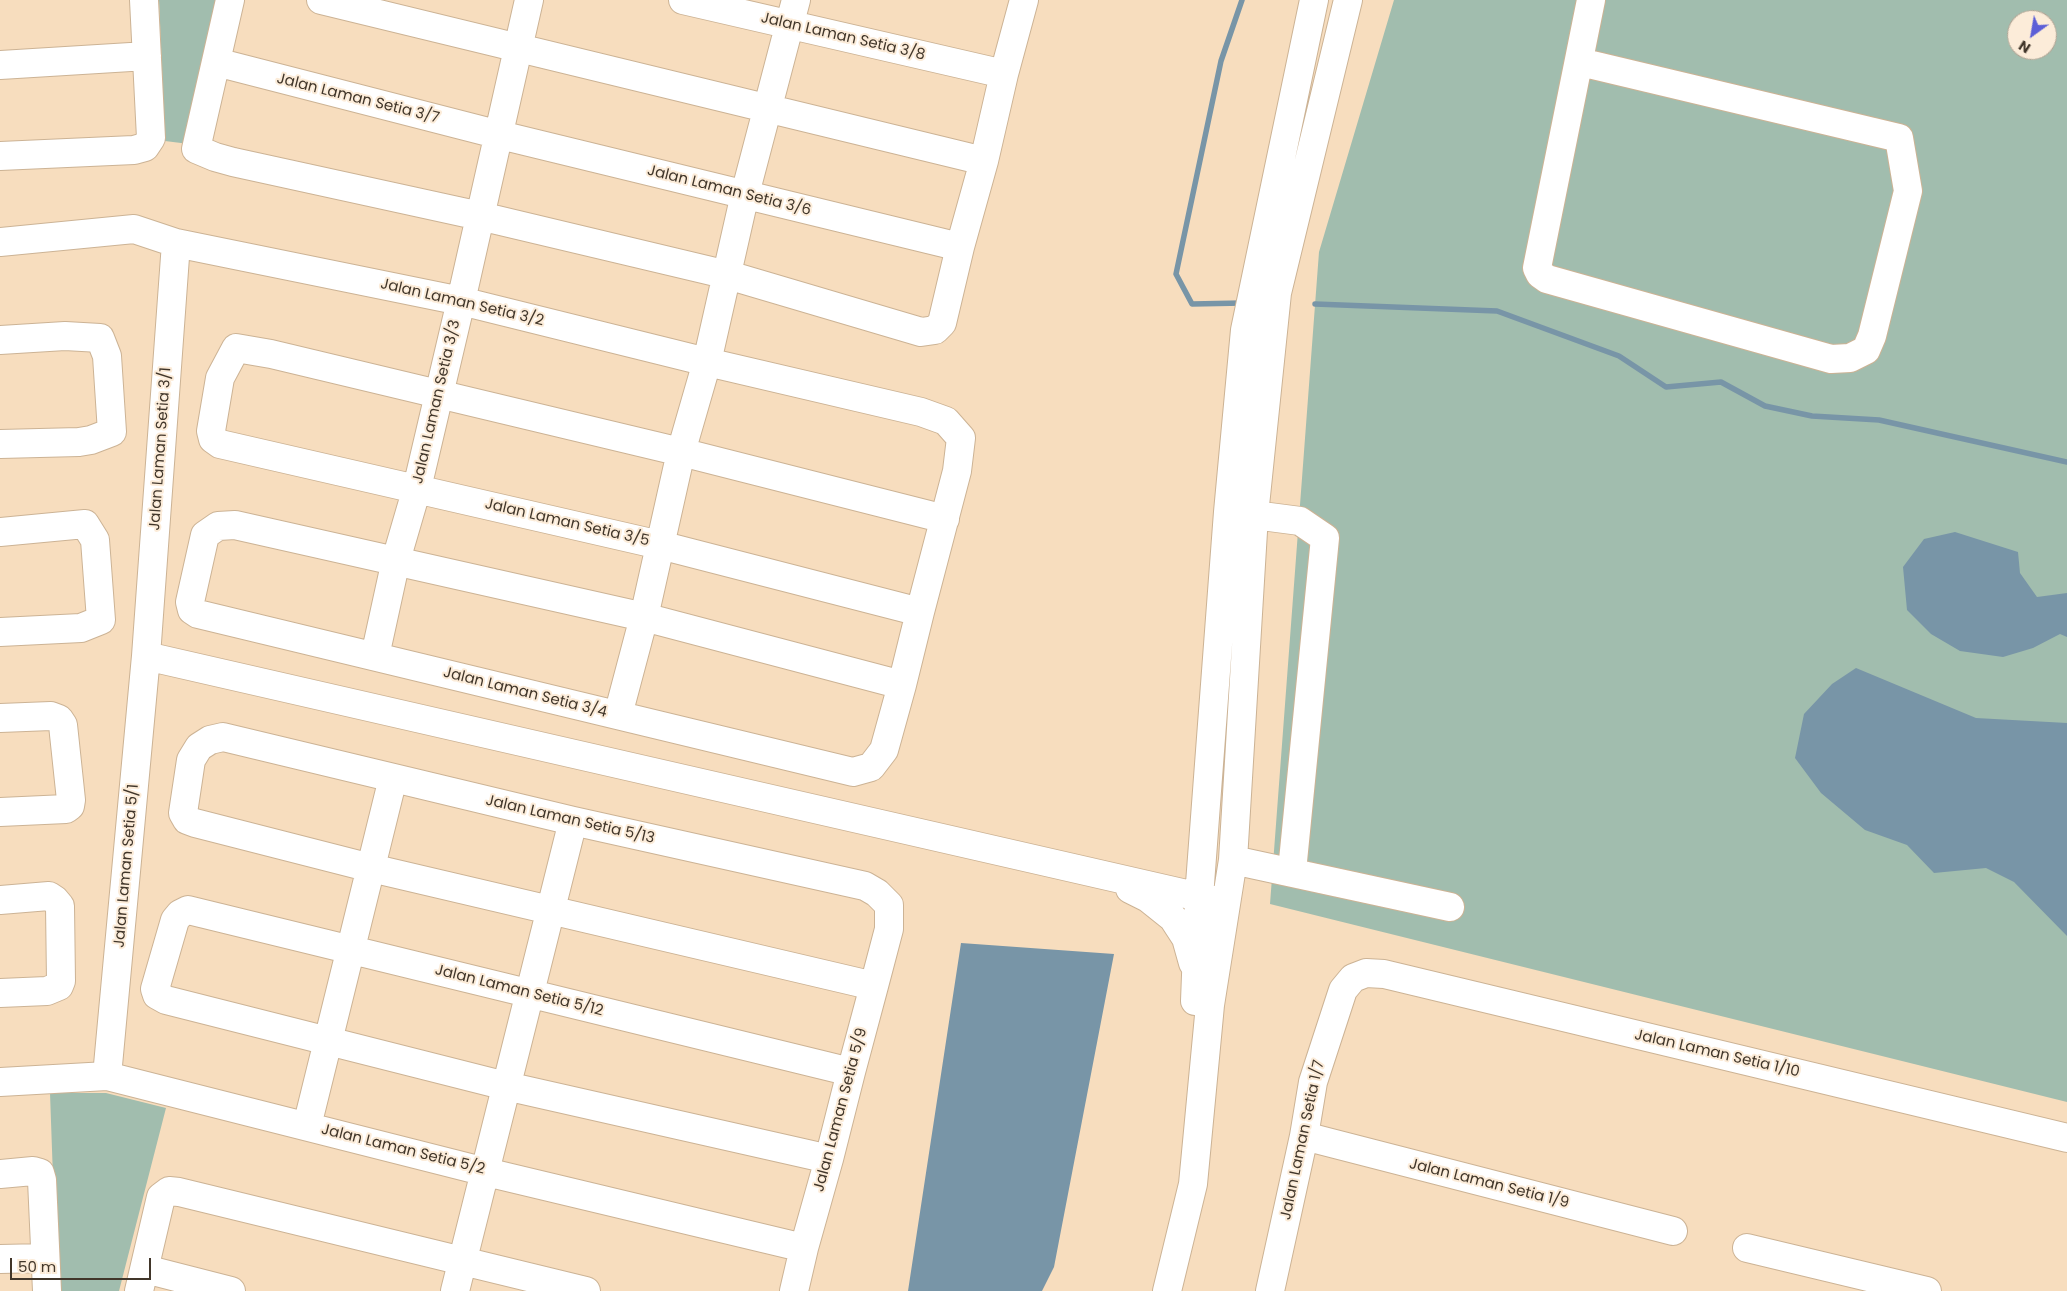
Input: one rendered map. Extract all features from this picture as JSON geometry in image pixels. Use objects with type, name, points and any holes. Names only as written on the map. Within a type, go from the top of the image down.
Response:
[{"type":"street","points":[[0,156],[134,150],[145,147],[151,138],[144,0]]},
{"type":"street","points":[[230,0],[196,148],[215,157],[233,162],[480,216],[728,275],[921,332],[935,330],[942,323],[1024,0]]},
{"type":"street","points":[[321,0],[984,161]]},
{"type":"street","name":"Jalan Laman Setia 3/3","points":[[375,656],[396,560],[417,488],[500,135],[529,0]]},
{"type":"street","name":"Jalan Laman Setia 3/8","points":[[683,0],[793,12],[1004,74]]},
{"type":"street","points":[[1154,1291],[1181,1182],[1196,979],[1199,897],[1228,512],[1245,330],[1314,0]]},
{"type":"street","points":[[1167,1291],[1193,1184],[1210,1005],[1233,860],[1254,515],[1277,293],[1348,0]]},
{"type":"street","points":[[1580,62],[1899,138],[1908,191],[1872,336],[1866,350],[1850,358],[1831,359],[1547,279],[1540,274],[1537,268],[1591,0]]},
{"type":"street","points":[[618,715],[644,617],[681,452],[707,362],[745,194],[793,12]]},
{"type":"street","points":[[0,65],[146,56]]},
{"type":"street","name":"Jalan Laman Setia 3/7","points":[[216,62],[500,135]]},
{"type":"street","name":"Jalan Laman Setia 3/6","points":[[500,135],[960,247]]},
{"type":"street","name":"Jalan Laman Setia 3/2","points":[[0,242],[134,229],[176,243],[461,301],[707,362],[921,412],[946,421],[961,438],[958,471],[945,518]]},
{"type":"street","name":"Jalan Laman Setia 3/1","points":[[146,656],[176,243]]},
{"type":"street","points":[[0,340],[65,336],[100,338],[106,356],[112,432],[91,440],[79,442],[0,444]]},
{"type":"street","name":"Jalan Laman Setia 3/5","points":[[439,394],[271,354],[236,348],[220,378],[211,431],[213,439],[220,444],[660,544],[920,612]]},
{"type":"street","points":[[396,560],[644,617],[902,685],[945,518],[439,394]]},
{"type":"street","points":[[1254,515],[1300,521],[1325,538],[1292,872]]},
{"type":"street","points":[[0,532],[85,524],[95,540],[101,620],[80,628],[0,632]]},
{"type":"street","name":"Jalan Laman Setia 3/4","points":[[396,560],[236,525],[218,526],[205,535],[190,602],[192,610],[198,614],[853,772],[871,767],[884,750],[902,685]]},
{"type":"street","points":[[146,656],[1226,904]]},
{"type":"street","name":"Jalan Laman Setia 5/1","points":[[107,1076],[146,656]]},
{"type":"street","points":[[0,718],[51,716],[59,719],[63,725],[71,800],[70,806],[66,809],[0,812]]},
{"type":"street","name":"Jalan Laman Setia 5/13","points":[[371,868],[187,820],[183,813],[191,760],[199,747],[210,740],[223,737],[573,821],[865,886],[877,893],[889,905],[889,929]]},
{"type":"street","points":[[307,1126],[393,778]]},
{"type":"street","points":[[455,1291],[573,821]]},
{"type":"street","points":[[1233,860],[1450,907]]},
{"type":"street","points":[[371,868],[874,986]]},
{"type":"street","points":[[1109,877],[1148,898],[1173,918],[1186,938],[1196,979]]},
{"type":"street","points":[[0,900],[49,896],[60,906],[61,981],[59,986],[47,991],[0,993]]},
{"type":"street","name":"Jalan Laman Setia 5/12","points":[[328,1041],[166,1000],[157,995],[155,989],[175,920],[180,914],[188,910],[851,1072]]},
{"type":"street","name":"Jalan Laman Setia 5/9","points":[[794,1291],[889,929]]},
{"type":"street","name":"Jalan Laman Setia 1/7","points":[[1270,1291],[1304,1136],[1313,1082],[1343,990],[1353,978],[1366,973]]},
{"type":"street","name":"Jalan Laman Setia 1/10","points":[[1366,973],[1384,974],[2067,1138]]},
{"type":"street","points":[[328,1041],[506,1086],[829,1158]]},
{"type":"street","name":"Jalan Laman Setia 5/2","points":[[0,1082],[107,1076],[486,1172],[804,1248]]},
{"type":"street","name":"Jalan Laman Setia 1/9","points":[[1304,1136],[1673,1231]]},
{"type":"street","points":[[0,1174],[33,1171],[40,1173],[42,1180],[44,1258],[47,1291]]},
{"type":"street","points":[[231,1291],[142,1280],[161,1197],[168,1192],[178,1192],[586,1291]]},
{"type":"street","points":[[1747,1248],[1927,1291]]},
{"type":"street","points":[[0,1259],[44,1258]]},
{"type":"green space","points":[[159,0],[216,0],[189,144],[165,141]]},
{"type":"green space","points":[[1394,0],[2067,0],[2067,1102],[1270,904],[1319,252]]},
{"type":"green space","points":[[50,1093],[106,1093],[166,1108],[119,1291],[57,1291]]},
{"type":"water","points":[[1955,532],[2018,552],[2020,573],[2037,597],[2067,593],[2067,637],[2060,634],[2033,648],[2003,657],[1960,651],[1931,634],[1907,610],[1903,567],[1924,539]]},
{"type":"water","points":[[1856,668],[1976,718],[2067,723],[2067,936],[2014,882],[1986,868],[1934,873],[1907,845],[1865,830],[1821,793],[1795,758],[1804,714],[1832,684]]},
{"type":"water","points":[[961,943],[1114,954],[1054,1267],[1042,1291],[908,1291]]},
{"type":"waterway","points":[[1242,0],[1221,61],[1176,274],[1192,304],[1243,303]]},
{"type":"waterway","points":[[1315,304],[1497,311],[1619,356],[1666,387],[1721,382],[1765,406],[1812,416],[1879,420],[2067,462]]}]
